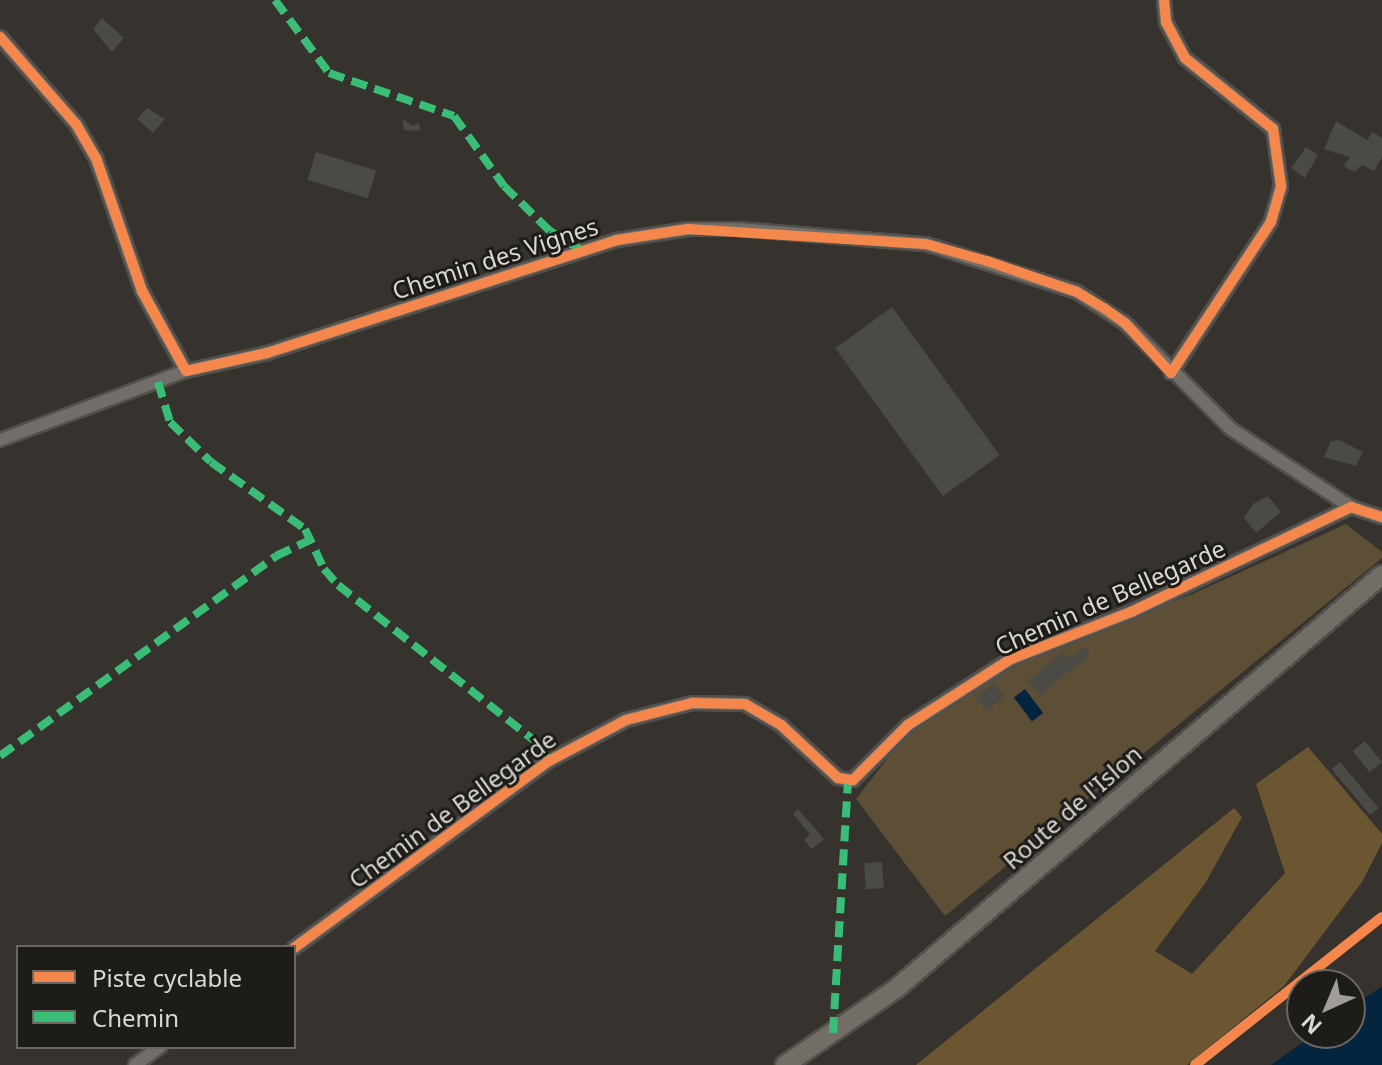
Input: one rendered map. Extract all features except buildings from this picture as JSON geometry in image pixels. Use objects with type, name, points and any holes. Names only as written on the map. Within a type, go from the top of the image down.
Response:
[{"type":"street","points":[[1164,0],[1166,22],[1185,58],[1273,129],[1281,186],[1271,222],[1171,373]]},
{"type":"street","points":[[0,37],[76,124],[96,158],[142,291],[186,371]]},
{"type":"street","name":"Chemin des Vignes","points":[[0,440],[186,371],[267,353],[617,240],[701,229],[926,244],[1077,292],[1104,308],[1231,429],[1351,507],[1382,517]]},
{"type":"street","name":"Chemin de Bellegarde","points":[[296,947],[549,761],[626,720],[692,703],[745,704],[781,725],[838,778],[853,780],[908,725],[1011,659],[1131,612],[1351,507]]},
{"type":"street","name":"Route de l'Islon","points":[[785,1065],[897,988],[1382,575]]},
{"type":"street","points":[[135,1065],[157,1049]]},
{"type":"shaded area","points":[[1346,524],[1382,552],[1382,558],[945,916],[856,799],[911,728],[1016,662],[1195,593]]},
{"type":"shaded area","points":[[1308,747],[1382,834],[1382,843],[1362,882],[1297,969],[1286,969],[1284,986],[1187,1065],[916,1065],[1234,808],[1242,817],[1206,882],[1155,951],[1192,974],[1285,873],[1256,784]]},
{"type":"water","points":[[1025,689],[1043,713],[1032,721],[1014,697]]},
{"type":"water","points":[[1382,986],[1382,1065],[1271,1065],[1294,1049],[1366,1049],[1366,998]]},
{"type":"marked path","points":[[275,0],[329,73],[454,116],[504,186],[550,231],[582,250]]},
{"type":"marked path","points":[[158,382],[170,422],[211,462],[305,529],[324,569],[338,585],[541,746],[549,761]]},
{"type":"marked path","points":[[0,756],[276,556],[308,541]]},
{"type":"marked path","points":[[833,1033],[848,780]]},
{"type":"cycle path","points":[[0,37],[76,124],[96,158],[142,291],[186,371],[267,353],[617,240],[688,229],[926,244],[987,261],[1077,292],[1104,308],[1125,323],[1171,373],[1271,222],[1281,186],[1273,129],[1185,58],[1166,22],[1164,0]]},
{"type":"cycle path","points":[[296,947],[549,761],[626,720],[692,703],[745,704],[781,725],[838,778],[853,780],[908,725],[1011,659],[1131,612],[1351,507],[1382,517]]},
{"type":"cycle path","points":[[1195,1065],[1382,917]]}]
